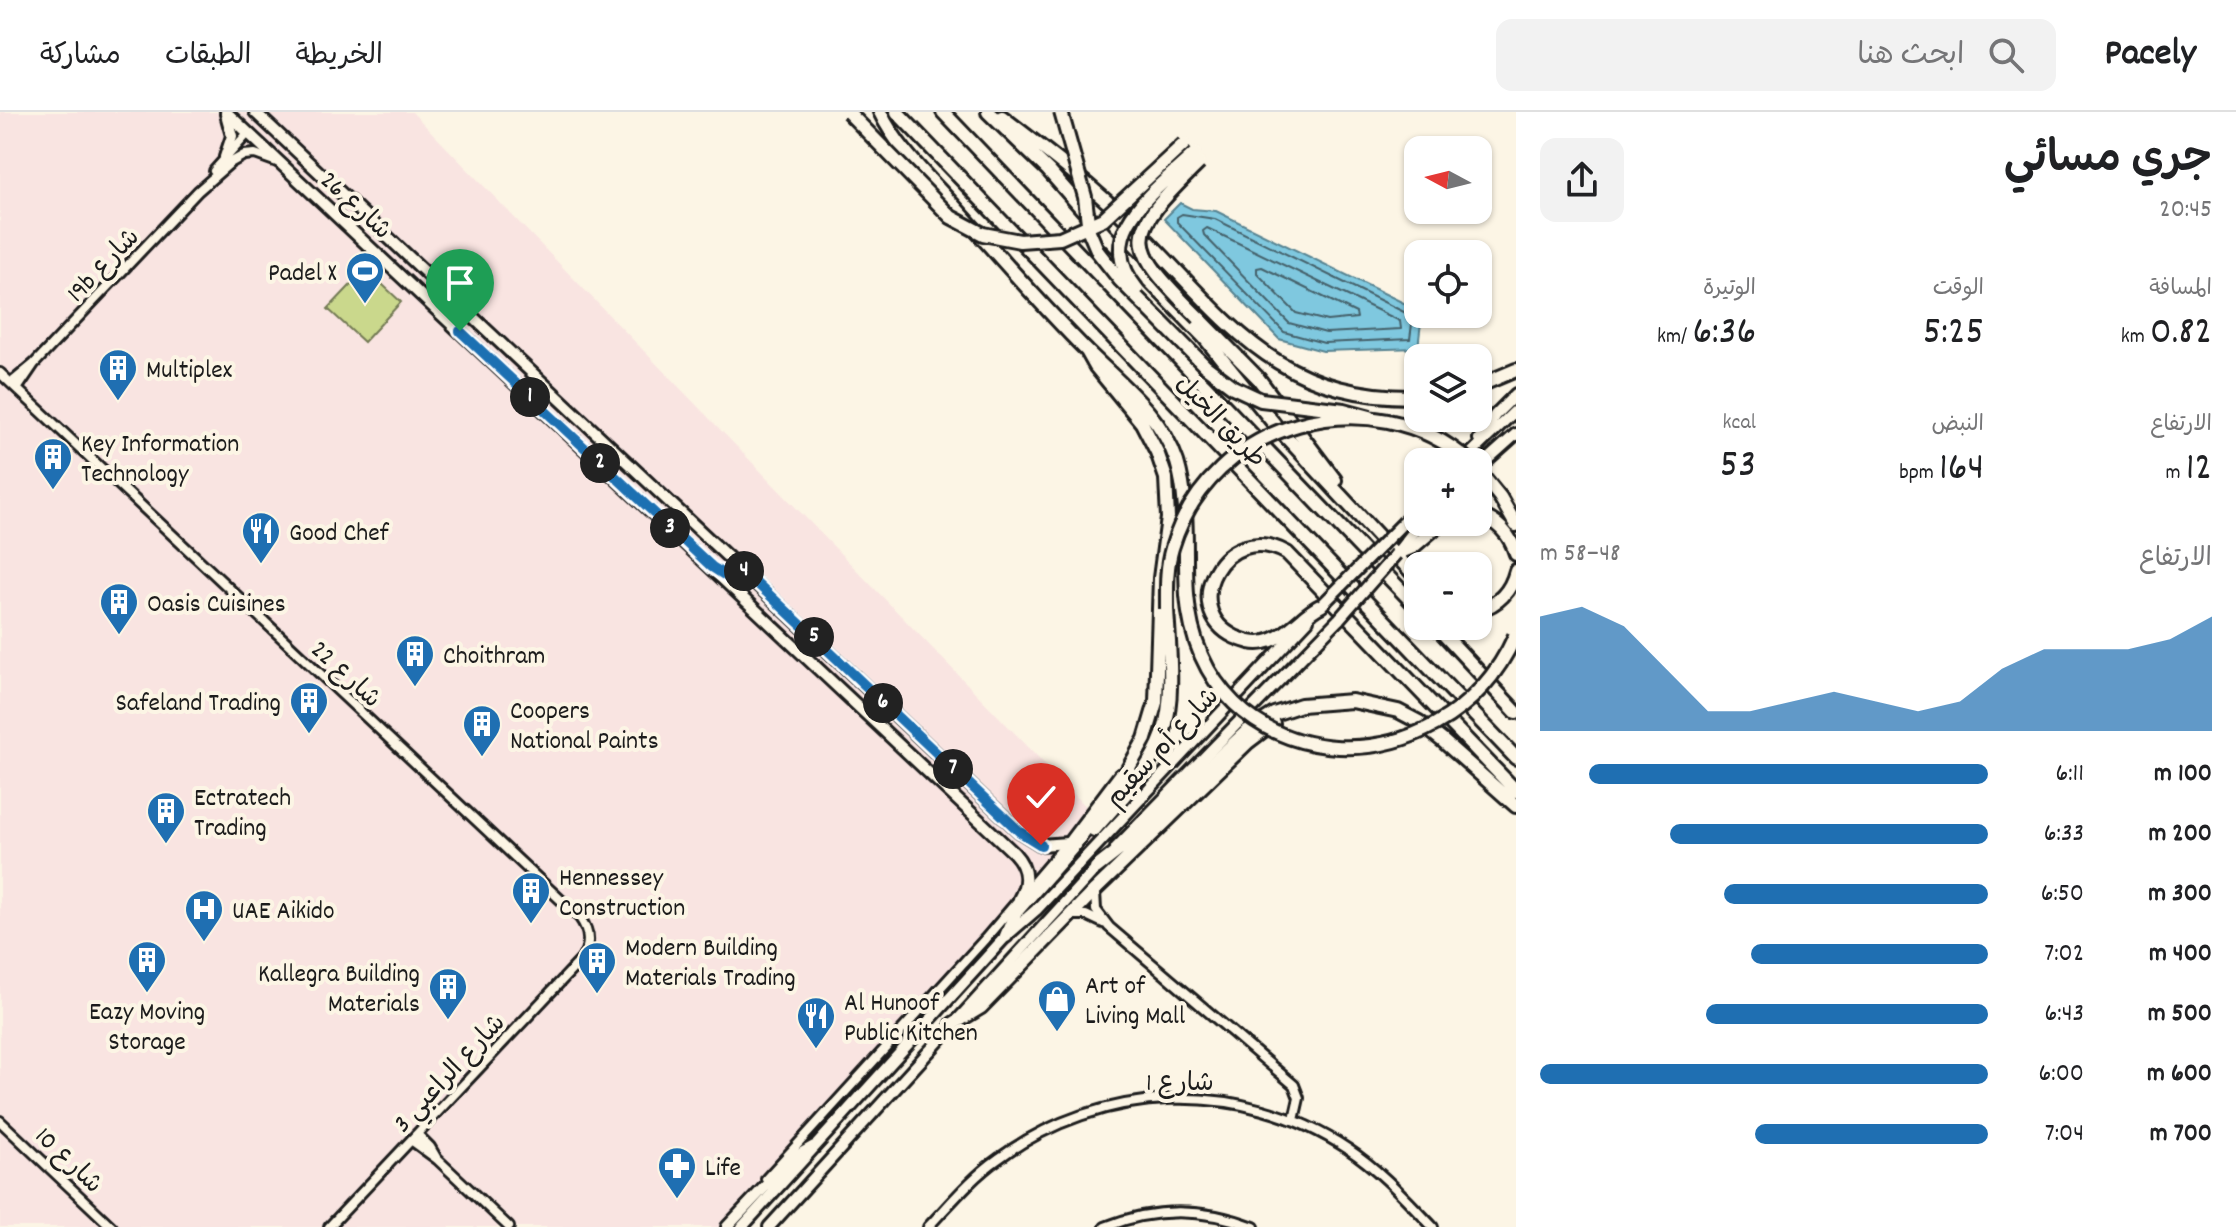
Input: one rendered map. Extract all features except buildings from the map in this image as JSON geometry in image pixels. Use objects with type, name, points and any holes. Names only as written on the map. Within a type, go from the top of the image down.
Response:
[{"type":"highway","points":[[848,112],[951,217],[983,234],[1020,241],[1060,238],[1103,219],[1184,144]]},
{"type":"highway","points":[[880,112],[890,130],[935,184],[1087,351],[1151,414],[1177,462],[1184,496],[1191,626],[1201,655],[1229,696],[1267,726],[1298,740],[1322,746],[1359,748],[1384,745],[1438,724],[1459,710],[1486,685],[1516,635]]},
{"type":"highway","name":"طريق الخيل","points":[[897,112],[1516,758]]},
{"type":"highway","name":"طريق الخيل","points":[[943,112],[1404,593]]},
{"type":"highway","points":[[988,112],[1048,170],[1106,236],[1204,337],[1276,426],[1404,564]]},
{"type":"highway","points":[[995,112],[1061,162],[1125,219],[1216,314],[1270,359],[1321,382],[1379,395],[1404,396]]},
{"type":"highway","points":[[1061,112],[1095,246],[1115,275],[1212,372],[1247,394],[1276,404],[1344,410],[1401,423],[1452,448]]},
{"type":"highway","points":[[1166,326],[1126,274],[1121,260],[1120,241],[1132,214],[1197,158],[1146,221],[1142,236],[1144,253],[1153,269],[1281,405],[1367,525]]},
{"type":"highway","points":[[1009,933],[1016,912],[1086,830],[1134,759],[1151,724],[1156,702],[1159,597],[1168,490],[1151,438],[1087,351]]},
{"type":"highway","points":[[1492,380],[1516,370]]},
{"type":"highway","points":[[1009,933],[1021,913],[1132,785],[1160,742],[1166,724],[1169,680],[1168,566],[1175,540],[1193,502],[1221,468],[1249,446],[1284,429],[1320,420],[1370,417]]},
{"type":"highway","points":[[1492,487],[1516,525]]},
{"type":"highway","points":[[1492,522],[1509,536],[1516,554]]},
{"type":"highway","points":[[1396,554],[1413,547],[1426,536]]},
{"type":"highway","points":[[1322,605],[1307,613],[1278,638],[1251,642],[1230,634],[1217,620],[1210,604],[1210,585],[1217,567],[1236,550],[1262,544],[1287,553],[1516,791]]},
{"type":"highway","points":[[1492,603],[1501,599],[1513,582],[1516,571]]},
{"type":"highway","points":[[1449,640],[1516,712]]},
{"type":"highway","points":[[1096,868],[1128,843],[1256,725],[1282,710],[1319,703],[1364,702],[1409,716],[1443,741],[1516,806]]},
{"type":"highway","points":[[953,1024],[981,1007],[1095,890],[1254,736],[1278,720],[1319,703]]},
{"type":"main road","name":"شارع 26","points":[[225,112],[1018,857],[1026,875],[1025,888],[1019,899]]},
{"type":"main road","points":[[225,112],[232,136],[225,157]]},
{"type":"main road","name":"شارع 26","points":[[255,112],[1029,839],[1045,845],[1067,843]]},
{"type":"main road","points":[[248,133],[267,131],[297,151]]},
{"type":"main road","points":[[1476,447],[1489,423],[1516,394]]},
{"type":"main road","points":[[1476,447],[1516,410]]},
{"type":"main road","points":[[1492,456],[1516,434]]},
{"type":"main road","name":"شارع أم سقيم","points":[[742,1227],[1009,933],[1070,875],[1322,605],[1404,522]]},
{"type":"main road","name":"شارع أم سقيم","points":[[769,1227],[1096,868],[1339,619],[1410,536]]},
{"type":"main road","points":[[712,567],[729,578],[742,569]]},
{"type":"main road","points":[[898,743],[915,749],[922,740]]},
{"type":"main road","points":[[725,1227],[791,1159],[819,1143]]},
{"type":"street","name":"19b شارع","points":[[14,386],[198,191],[248,133]]},
{"type":"street","name":"19b شارع","points":[[198,191],[244,155],[260,155],[281,164]]},
{"type":"street","name":"شارع 22","points":[[0,373],[580,918],[589,941]]},
{"type":"street","points":[[725,1227],[1019,899],[1134,759]]},
{"type":"street","points":[[1095,890],[1096,910],[1109,927]]},
{"type":"street","points":[[1070,916],[1090,916],[1109,927],[1294,1085],[1299,1098],[1294,1120]]},
{"type":"street","name":"شارع الراعبي 3","points":[[329,1227],[582,959],[589,941]]},
{"type":"street","name":"شارع 1","points":[[928,1227],[970,1182],[1006,1153],[1058,1124],[1102,1108],[1148,1100],[1193,1098],[1248,1105],[1294,1120],[1323,1134],[1363,1159],[1433,1227]]},
{"type":"street","name":"شارع 10","points":[[0,1121],[112,1227]]},
{"type":"street","points":[[414,1137],[430,1147],[437,1159],[509,1227]]},
{"type":"street","points":[[1105,1227],[1141,1216],[1175,1211],[1220,1216],[1254,1227]]},
{"type":"shaded area","points":[[0,112],[412,112],[1102,823],[1095,831],[1108,845],[735,1227],[0,1227]]},
{"type":"green space","name":"Padel X","points":[[366,269],[401,302],[364,342],[328,309]]},
{"type":"water","points":[[1180,203],[1192,209],[1216,211],[1404,303],[1404,328],[1420,328],[1418,344],[1404,344],[1404,348],[1323,351],[1279,339],[1164,219]]},
{"type":"place","name":"Padel X","points":[[365,305]]},
{"type":"place","name":"Multiplex","points":[[118,402]]},
{"type":"place","name":"Key Information Technology","points":[[53,491]]},
{"type":"place","name":"Good Chef","points":[[261,565]]},
{"type":"place","name":"Oasis Cuisines","points":[[119,636]]},
{"type":"place","name":"Choithram","points":[[415,688]]},
{"type":"place","name":"Safeland Trading","points":[[309,735]]},
{"type":"place","name":"Coopers National Paints","points":[[482,758]]},
{"type":"place","name":"Ectratech Trading","points":[[166,845]]},
{"type":"place","name":"Hennessey Construction","points":[[531,925]]},
{"type":"place","name":"UAE Aikido","points":[[204,943]]},
{"type":"place","name":"Eazy Moving Storage","points":[[147,994]]},
{"type":"place","name":"Modern Building Materials Trading","points":[[597,995]]},
{"type":"place","name":"Kallegra Building Materials","points":[[448,1021]]},
{"type":"place","name":"Art of Living Mall","points":[[1057,1033]]},
{"type":"place","name":"Al Hunoof Public Kitchen","points":[[816,1050]]},
{"type":"place","name":"Life","points":[[677,1200]]},
{"type":"route","points":[[460,331],[712,567],[729,578],[742,569],[1020,832],[1041,845]]}]
